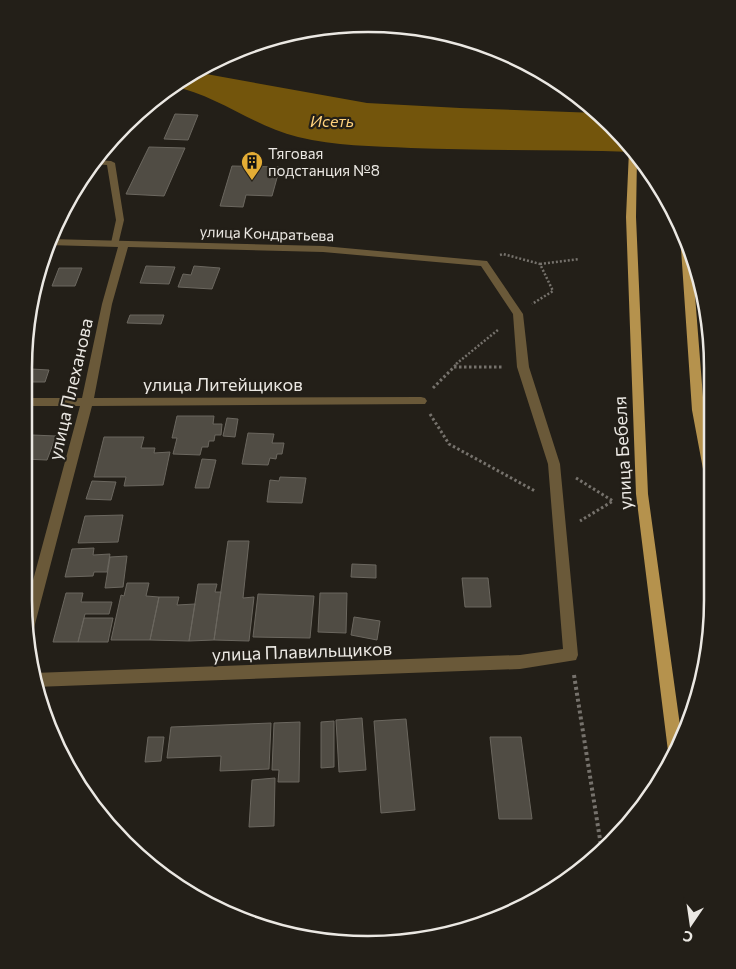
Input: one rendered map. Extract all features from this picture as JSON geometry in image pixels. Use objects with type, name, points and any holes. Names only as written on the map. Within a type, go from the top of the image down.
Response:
[{"type":"main road","name":"улица Бебеля","points":[[633,162],[631,217],[642,494],[674,737]]},
{"type":"main road","points":[[687,264],[698,410],[704,442]]},
{"type":"street","name":"улица Кондратьева","points":[[57,242],[323,249],[484,263],[518,314],[523,367]]},
{"type":"street","name":"улица Плеханова","points":[[32,608],[87,402],[120,244]]},
{"type":"street","points":[[523,367],[554,464],[571,655]]},
{"type":"street","name":"улица Литейщиков","points":[[32,402],[421,401]]},
{"type":"street","name":"улица Плавильщиков","points":[[42,680],[520,662],[571,655]]},
{"type":"lane","points":[[103,163],[110,163],[120,220],[120,244]]},
{"type":"path","points":[[540,264],[578,259]]},
{"type":"path","points":[[523,367],[453,367],[421,401],[449,444],[558,504]]},
{"type":"path","points":[[554,464],[613,501],[561,533]]},
{"type":"path","points":[[571,655],[600,842]]},
{"type":"water","name":"Исеть","points":[[206,74],[367,103],[585,113],[624,152],[411,148],[326,142],[298,137],[266,126],[220,103],[183,89]]},
{"type":"building","points":[[175,114],[198,115],[188,140],[164,139]]},
{"type":"building","points":[[149,147],[185,148],[164,196],[126,194]]},
{"type":"building","name":"Тяговая подстанция №8","points":[[232,166],[280,167],[272,196],[246,195],[243,207],[220,206]]},
{"type":"building","points":[[146,266],[175,267],[169,284],[140,283]]},
{"type":"building","points":[[194,266],[220,268],[212,289],[178,287],[183,274],[191,275]]},
{"type":"building","points":[[59,268],[82,268],[75,286],[52,286]]},
{"type":"building","points":[[130,315],[164,315],[161,324],[127,323]]},
{"type":"building","points":[[32,369],[49,370],[45,382],[32,382]]},
{"type":"building","points":[[177,416],[214,416],[213,424],[222,424],[221,435],[215,435],[214,441],[209,441],[208,447],[202,447],[200,455],[173,454],[177,438],[172,438]]},
{"type":"building","points":[[227,418],[238,419],[235,437],[223,436]]},
{"type":"building","points":[[248,433],[274,434],[272,443],[284,443],[282,454],[277,454],[276,459],[270,458],[268,465],[242,464]]},
{"type":"building","points":[[32,435],[56,436],[47,460],[32,459]]},
{"type":"building","points":[[104,437],[144,437],[141,448],[155,448],[154,453],[170,452],[163,485],[124,486],[126,477],[94,477]]},
{"type":"building","points":[[202,459],[216,460],[209,488],[195,488]]},
{"type":"building","points":[[280,477],[306,478],[302,503],[267,502],[270,480],[279,481]]},
{"type":"building","points":[[92,481],[116,482],[111,500],[86,499]]},
{"type":"building","points":[[123,515],[118,542],[78,543],[85,516]]},
{"type":"building","points":[[228,541],[249,541],[243,598],[254,597],[249,641],[214,640]]},
{"type":"building","points":[[94,548],[93,555],[110,554],[107,572],[94,572],[93,576],[65,577],[72,549]]},
{"type":"building","points":[[127,556],[123,587],[105,588],[110,557]]},
{"type":"building","points":[[352,564],[376,565],[376,578],[351,577]]},
{"type":"building","points":[[462,578],[488,578],[491,607],[465,607]]},
{"type":"building","points":[[127,583],[149,583],[146,596],[159,597],[150,640],[111,640],[121,595],[124,596]]},
{"type":"building","points":[[198,584],[217,584],[215,592],[221,592],[214,640],[189,641]]},
{"type":"building","points":[[66,593],[83,593],[81,602],[112,602],[109,614],[85,614],[78,642],[53,642]]},
{"type":"building","points":[[320,593],[347,593],[346,633],[318,632]]},
{"type":"building","points":[[258,594],[314,596],[310,638],[253,637]]},
{"type":"building","points":[[159,597],[179,597],[177,605],[195,604],[189,641],[150,640]]},
{"type":"building","points":[[354,617],[380,621],[377,640],[351,635]]},
{"type":"building","points":[[84,618],[113,618],[108,642],[78,642]]},
{"type":"building","points":[[362,718],[366,770],[339,772],[336,720]]},
{"type":"building","points":[[406,719],[415,810],[381,813],[374,721]]},
{"type":"building","points":[[334,721],[334,767],[321,768],[321,722]]},
{"type":"building","points":[[300,722],[299,782],[278,782],[279,770],[272,770],[274,723]]},
{"type":"building","points":[[271,723],[269,769],[220,771],[221,756],[167,758],[171,727]]},
{"type":"building","points":[[148,737],[164,737],[161,761],[145,762]]},
{"type":"building","points":[[490,737],[521,737],[532,819],[499,819]]},
{"type":"building","points":[[275,778],[274,826],[249,827],[252,780]]},
{"type":"place","name":"Тяговая подстанция №8","points":[[252,181]]}]
